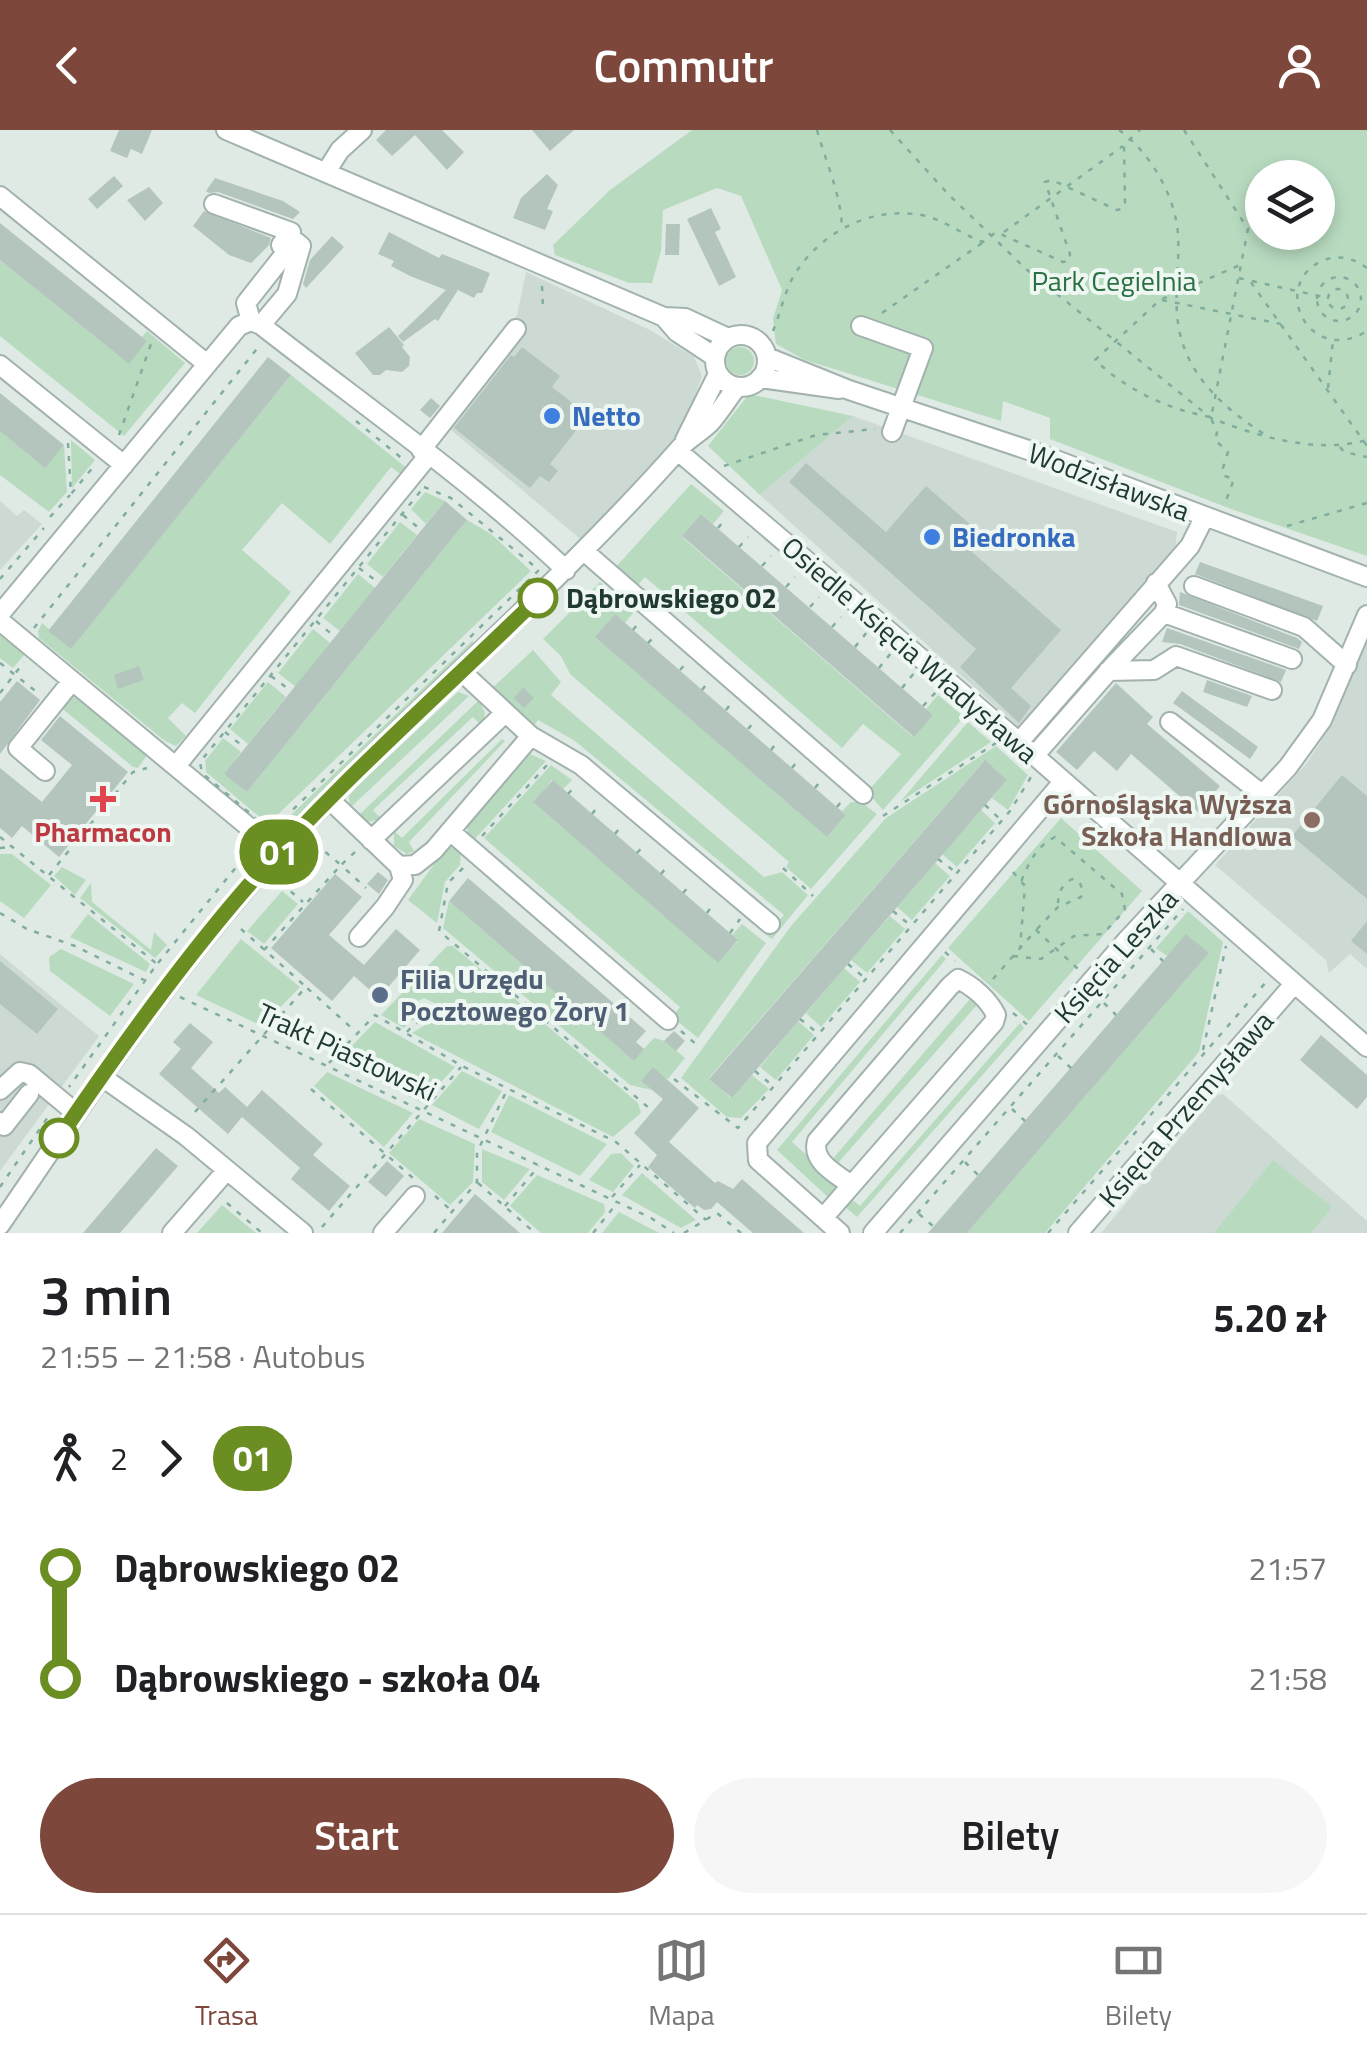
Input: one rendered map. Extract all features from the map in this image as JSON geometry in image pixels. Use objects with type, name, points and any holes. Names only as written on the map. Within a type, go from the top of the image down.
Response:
[{"type":"street","points":[[0,1225],[163,989],[279,852],[584,552],[680,448],[709,424],[737,387],[750,386],[766,368],[767,356],[761,344],[750,336],[728,338],[686,318],[664,317],[226,130]]},
{"type":"street","points":[[326,172],[340,150],[362,130]]},
{"type":"street","points":[[0,196],[208,364]]},
{"type":"street","points":[[214,204],[293,236],[302,246],[287,294],[239,326],[0,618],[279,852]]},
{"type":"street","points":[[253,316],[293,236]]},
{"type":"street","points":[[253,316],[420,457],[534,540],[566,570]]},
{"type":"street","points":[[664,317],[737,387]]},
{"type":"street","points":[[176,766],[516,329]]},
{"type":"street","points":[[868,329],[923,348],[900,408],[887,430]]},
{"type":"street","points":[[680,448],[728,338]]},
{"type":"street","name":"Wodzisławska","points":[[767,356],[848,390],[1213,515],[1367,578]]},
{"type":"street","points":[[0,364],[124,465]]},
{"type":"street","name":"Wodzisławska","points":[[760,378],[848,390]]},
{"type":"street","name":"Osiedle Księcia Władysława","points":[[680,448],[1019,742],[1034,765],[1062,783],[1367,1048]]},
{"type":"street","points":[[1019,742],[1213,515]]},
{"type":"street","points":[[584,552],[862,794]]},
{"type":"street","points":[[1034,765],[1108,671],[1164,613],[1167,604],[1156,583]]},
{"type":"street","points":[[1194,586],[1304,627],[1347,664]]},
{"type":"street","points":[[1164,613],[1292,659]]},
{"type":"street","name":"Księcia Leszka","points":[[874,1233],[1127,940],[1288,767],[1322,720],[1367,615]]},
{"type":"street","points":[[1108,671],[1154,670],[1176,656],[1272,690]]},
{"type":"street","points":[[462,672],[531,736],[581,765],[770,924]]},
{"type":"street","points":[[45,771],[18,748],[72,681]]},
{"type":"street","points":[[371,840],[506,713]]},
{"type":"street","points":[[1170,722],[1263,795]]},
{"type":"street","points":[[399,866],[415,864],[434,850],[531,736]]},
{"type":"street","points":[[840,1233],[758,1160],[757,1142],[1062,783]]},
{"type":"street","points":[[330,800],[399,866],[402,880],[359,937]]},
{"type":"street","points":[[451,832],[668,1020]]},
{"type":"street","points":[[823,1218],[851,1186],[994,1022],[993,1008],[968,984],[958,979],[950,986],[816,1141],[817,1158],[851,1186]]},
{"type":"street","name":"Księcia Przemysława","points":[[1078,1233],[1294,984]]},
{"type":"street","points":[[0,1090],[20,1072],[29,1074],[76,1113]]},
{"type":"street","points":[[102,1076],[186,1136],[304,1233]]},
{"type":"street","points":[[0,1122],[4,1126],[29,1094]]},
{"type":"street","points":[[172,1233],[226,1170]]},
{"type":"street","points":[[383,1233],[415,1196]]},
{"type":"path","points":[[817,130],[841,203],[842,229]]},
{"type":"path","points":[[890,130],[990,236],[1114,342],[1212,418]]},
{"type":"path","points":[[1119,130],[1131,138],[1168,193],[1178,232],[1178,329],[1190,362],[1214,397],[1265,435]]},
{"type":"path","points":[[1002,233],[1140,130]]},
{"type":"path","points":[[1184,130],[1248,228],[1212,418],[1217,433],[1214,440],[1228,452],[1222,471],[1234,480],[1213,515]]},
{"type":"path","points":[[868,329],[882,312],[974,252],[996,232],[1063,262],[1069,261],[1070,254],[1044,186],[1047,179],[1116,210],[1122,209],[1124,145]]},
{"type":"path","points":[[773,330],[790,282],[802,264],[842,229],[880,213],[902,213],[949,224],[983,242]]},
{"type":"path","points":[[1367,268],[1343,257],[1329,258],[1306,273],[1298,291],[1299,312],[1316,334],[1332,340],[1356,338],[1367,331]]},
{"type":"path","points":[[1241,265],[1160,300],[1095,360],[1143,395],[1244,431],[1296,444],[1338,446],[1366,442],[1250,281]]},
{"type":"path","points":[[542,309],[542,278],[550,268]]},
{"type":"path","points":[[1343,277],[1341,290],[1348,301]]},
{"type":"path","points":[[1343,277],[1356,284],[1360,303],[1350,318],[1335,321],[1319,308],[1317,295],[1330,278],[1343,277]]},
{"type":"path","points":[[1238,278],[1328,298]]},
{"type":"path","points":[[1336,309],[1328,298],[1331,292],[1341,290]]},
{"type":"path","points":[[1361,296],[1367,296]]},
{"type":"path","points":[[1160,300],[1283,325]]},
{"type":"path","points":[[1336,309],[1348,301],[1360,303]]},
{"type":"path","points":[[1335,321],[1336,309]]},
{"type":"path","points":[[1358,310],[1367,313]]},
{"type":"path","points":[[118,437],[154,332]]},
{"type":"path","points":[[1328,389],[1332,340]]},
{"type":"path","points":[[30,633],[260,344]]},
{"type":"path","points":[[351,418],[420,457]]},
{"type":"path","points":[[712,470],[816,435],[887,430]]},
{"type":"path","points":[[71,494],[68,434],[78,442]]},
{"type":"path","points":[[1338,446],[1344,452],[1367,458]]},
{"type":"path","points":[[50,516],[99,459]]},
{"type":"path","points":[[424,487],[451,498],[539,570],[271,831],[202,773],[200,762],[358,567],[424,487]]},
{"type":"path","points":[[1282,531],[1287,526],[1367,503]]},
{"type":"path","points":[[718,528],[731,513]]},
{"type":"path","points":[[402,514],[422,530]]},
{"type":"path","points":[[0,579],[44,528]]},
{"type":"path","points":[[740,547],[752,532]]},
{"type":"path","points":[[762,566],[775,552]]},
{"type":"path","points":[[358,567],[378,583]]},
{"type":"path","points":[[786,587],[800,572],[797,570]]},
{"type":"path","points":[[810,608],[823,592]]},
{"type":"path","points":[[832,627],[845,612]]},
{"type":"path","points":[[315,620],[335,636]]},
{"type":"path","points":[[855,647],[868,631]]},
{"type":"path","points":[[879,668],[892,652]]},
{"type":"path","points":[[0,693],[27,656]]},
{"type":"path","points":[[0,663],[45,698]]},
{"type":"path","points":[[902,688],[915,672]]},
{"type":"path","points":[[270,675],[291,691]]},
{"type":"path","points":[[924,706],[936,690],[947,699]]},
{"type":"path","points":[[224,731],[245,748]]},
{"type":"path","points":[[883,816],[997,742]]},
{"type":"path","points":[[474,845],[551,761]]},
{"type":"path","points":[[674,1080],[738,1128],[1002,820],[1034,765]]},
{"type":"path","points":[[48,876],[133,772],[153,766]]},
{"type":"path","points":[[568,794],[580,780]]},
{"type":"path","points":[[592,814],[603,800]]},
{"type":"path","points":[[985,806],[1002,820]]},
{"type":"path","points":[[615,834],[626,820]]},
{"type":"path","points":[[1013,956],[1042,959],[1074,936],[1103,934],[1125,910],[1122,894],[1055,836],[1030,859],[1021,882]]},
{"type":"path","points":[[0,837],[157,964]]},
{"type":"path","points":[[637,853],[650,840]]},
{"type":"path","points":[[318,846],[366,888]]},
{"type":"path","points":[[0,848],[13,847]]},
{"type":"path","points":[[0,1187],[143,980],[254,847]]},
{"type":"path","points":[[938,859],[957,874]]},
{"type":"path","points":[[661,874],[673,860]]},
{"type":"path","points":[[264,950],[342,865]]},
{"type":"path","points":[[464,866],[448,883],[439,930],[649,1108]]},
{"type":"path","points":[[783,868],[813,896]]},
{"type":"path","points":[[1012,872],[1024,886],[1020,949]]},
{"type":"path","points":[[683,893],[696,879]]},
{"type":"path","points":[[985,988],[1058,907],[1081,897],[1079,881],[1064,884],[1058,894],[1058,907]]},
{"type":"path","points":[[281,883],[305,904]]},
{"type":"path","points":[[706,913],[718,898]]},
{"type":"path","points":[[900,1233],[1189,906]]},
{"type":"path","points":[[894,911],[912,926]]},
{"type":"path","name":"Trakt Piastowski","points":[[0,913],[26,929],[75,946],[618,1202],[674,1233]]},
{"type":"path","points":[[730,933],[741,918]]},
{"type":"path","points":[[240,929],[358,1033]]},
{"type":"path","points":[[1036,930],[1086,976]]},
{"type":"path","points":[[1202,1055],[1227,939]]},
{"type":"path","points":[[1150,948],[1163,960]]},
{"type":"path","points":[[848,964],[866,979]]},
{"type":"path","points":[[1048,1233],[1270,976]]},
{"type":"path","points":[[195,1112],[306,987]]},
{"type":"path","points":[[1102,1002],[1116,1015]]},
{"type":"path","points":[[406,1034],[413,1025],[432,1016],[428,1004],[416,1004],[413,1025]]},
{"type":"path","points":[[327,1065],[375,1015],[462,1066],[616,1142],[706,1220]]},
{"type":"path","points":[[800,1019],[819,1034]]},
{"type":"path","points":[[668,1020],[698,1046]]},
{"type":"path","points":[[1057,1055],[1071,1068]]},
{"type":"path","points":[[316,1233],[462,1066]]},
{"type":"path","points":[[755,1071],[774,1087]]},
{"type":"path","points":[[434,1233],[477,1182],[476,1152],[507,1089]]},
{"type":"path","points":[[311,1090],[452,1211]]},
{"type":"path","points":[[1011,1108],[1025,1120]]},
{"type":"path","points":[[964,1161],[978,1175]]},
{"type":"path","points":[[611,1199],[641,1164]]},
{"type":"path","points":[[505,1206],[540,1165]]},
{"type":"path","points":[[477,1182],[536,1233]]},
{"type":"path","points":[[593,1233],[618,1202]]},
{"type":"path","points":[[226,1203],[262,1233]]},
{"type":"path","points":[[684,1233],[717,1213],[741,1233]]},
{"type":"path","points":[[918,1213],[934,1226]]},
{"type":"shaded area","points":[[526,272],[650,330],[694,357],[702,376],[677,446],[585,543],[445,425],[517,315]]},
{"type":"shaded area","points":[[853,416],[1177,532],[1175,551],[1022,730],[760,495]]},
{"type":"shaded area","points":[[0,501],[17,516],[24,510],[42,524],[0,570]]},
{"type":"shaded area","name":"Górnośląska Wyższa Szkoła Handlowa","points":[[1367,641],[1367,969],[1350,954],[1329,973],[1326,960],[1215,865],[1307,763],[1325,735]]},
{"type":"shaded area","points":[[0,954],[99,1036],[0,1171]]},
{"type":"shaded area","points":[[1223,1094],[1367,1221],[1367,1233],[1101,1233],[1216,1095]]},
{"type":"green space","name":"Park Cegielnia","points":[[692,130],[1367,130],[1367,556],[1050,439],[1050,418],[1003,401],[1001,421],[805,360],[776,344],[773,319],[782,290],[741,196],[717,188],[663,210],[661,251],[652,283],[629,283],[555,255],[553,245],[610,190]]},
{"type":"green space","points":[[0,260],[128,363],[147,341],[142,337],[147,331],[185,363],[124,436],[0,336]]},
{"type":"green space","points":[[740,347],[750,351],[754,361],[750,371],[740,375],[730,371],[726,361],[730,351]]},
{"type":"green space","points":[[291,375],[409,470],[404,477],[391,467],[330,544],[282,503],[242,550],[291,592],[195,713],[182,703],[168,718],[186,736],[176,746],[39,638],[38,631],[42,623],[71,648]]},
{"type":"green space","points":[[749,394],[853,416],[760,495],[708,446]]},
{"type":"green space","points":[[0,431],[45,467],[64,445],[67,492],[49,512],[0,475]]},
{"type":"green space","points":[[71,440],[95,460],[72,488]]},
{"type":"green space","points":[[691,484],[724,511],[713,524],[701,514],[682,537],[913,737],[933,715],[926,709],[938,695],[964,717],[883,810],[867,792],[901,754],[863,724],[842,748],[645,577],[634,589],[614,569]]},
{"type":"green space","points":[[425,492],[445,501],[426,524],[411,509]]},
{"type":"green space","points":[[467,520],[491,534],[531,571],[268,824],[206,772],[205,761],[223,738],[241,752],[225,774],[247,792]]},
{"type":"green space","points":[[400,522],[417,535],[383,577],[367,564]]},
{"type":"green space","points":[[358,574],[375,588],[340,631],[323,618]]},
{"type":"green space","points":[[600,582],[633,613],[625,623],[615,614],[596,637],[827,837],[846,815],[842,811],[851,802],[861,802],[877,814],[811,889],[786,867],[789,862],[570,674],[561,656],[543,639]]},
{"type":"green space","points":[[313,629],[330,643],[296,687],[278,673]]},
{"type":"green space","points":[[0,635],[25,654],[13,668],[0,658]]},
{"type":"green space","points":[[472,641],[477,646],[296,822],[289,817]]},
{"type":"green space","points":[[533,650],[561,682],[551,695],[764,877],[782,872],[808,895],[772,939],[766,935],[784,915],[575,741],[538,720],[531,730],[490,690]]},
{"type":"green space","points":[[268,682],[286,697],[248,744],[230,729]]},
{"type":"green space","points":[[458,692],[469,696],[350,808],[349,796],[358,785]]},
{"type":"green space","points":[[71,697],[81,699],[147,755],[138,768],[59,706]]},
{"type":"green space","points":[[479,700],[485,713],[482,726],[473,717],[373,810],[381,819],[368,822],[357,817]]},
{"type":"green space","points":[[968,722],[991,742],[900,802]]},
{"type":"green space","points":[[502,739],[505,741],[409,842],[414,851],[407,854],[394,846],[394,831],[402,838]]},
{"type":"green space","points":[[996,746],[1028,775],[1008,810],[992,798],[1007,780],[984,761],[709,1078],[731,1098],[752,1075],[769,1089],[741,1118],[727,1117],[681,1078],[791,926],[886,818]]},
{"type":"green space","points":[[530,754],[546,761],[474,840],[468,839],[467,824],[510,771]]},
{"type":"green space","points":[[551,765],[572,780],[563,789],[552,780],[534,803],[718,962],[738,941],[732,935],[742,924],[766,943],[698,1038],[672,1017],[680,1007],[484,838]]},
{"type":"green space","points":[[981,810],[995,823],[957,867],[942,854]]},
{"type":"green space","points":[[1061,818],[1142,891],[1029,1021],[948,948]]},
{"type":"green space","points":[[446,848],[461,849],[460,865],[445,882],[437,923],[408,900]]},
{"type":"green space","points":[[0,854],[12,854],[51,885],[24,918],[0,901]]},
{"type":"green space","points":[[935,863],[950,876],[912,920],[897,907]]},
{"type":"green space","points":[[62,867],[86,880],[75,895],[54,876]]},
{"type":"green space","points":[[91,883],[92,902],[151,950],[154,932],[167,945],[155,958],[80,898]]},
{"type":"green space","points":[[282,891],[298,904],[264,944],[247,931]]},
{"type":"green space","points":[[449,901],[633,1060],[654,1038],[665,1041],[685,1058],[668,1079],[641,1081],[652,1090],[630,1085],[443,928]]},
{"type":"green space","points":[[1188,911],[1223,942],[1199,1052],[1045,1233],[967,1233],[1208,954],[1167,956],[1156,948]]},
{"type":"green space","points":[[88,914],[150,964],[146,972],[70,937]]},
{"type":"green space","points":[[890,916],[905,929],[867,973],[851,960]]},
{"type":"green space","points":[[241,939],[300,987],[262,1026],[196,995]]},
{"type":"green space","points":[[447,946],[453,946],[638,1103],[641,1113],[613,1137],[412,1033],[435,1019],[434,1003],[424,998],[407,1007],[409,1022],[404,1028],[381,1015]]},
{"type":"green space","points":[[61,949],[134,984],[110,1016],[50,971],[49,957]]},
{"type":"green space","points":[[942,955],[946,959],[792,1142],[840,1185],[829,1198],[777,1150]]},
{"type":"green space","points":[[844,968],[860,982],[821,1027],[806,1013]]},
{"type":"green space","points":[[970,999],[977,1005],[837,1164],[830,1162]]},
{"type":"green space","points":[[798,1021],[814,1035],[776,1080],[760,1067]]},
{"type":"green space","points":[[375,1022],[455,1067],[422,1103],[338,1060]]},
{"type":"green space","points":[[1020,1023],[1024,1028],[857,1217],[843,1205],[850,1198],[860,1206]]},
{"type":"green space","points":[[462,1071],[502,1091],[479,1129],[432,1105]]},
{"type":"green space","points":[[327,1072],[413,1113],[384,1147],[314,1086]]},
{"type":"green space","points":[[509,1095],[607,1144],[580,1176],[491,1132]]},
{"type":"green space","points":[[419,1119],[475,1144],[473,1182],[450,1205],[389,1153]]},
{"type":"green space","points":[[482,1149],[530,1169],[504,1200],[482,1182]]},
{"type":"green space","points":[[621,1153],[634,1166],[613,1192],[589,1180],[611,1154]]},
{"type":"green space","points":[[1273,1160],[1332,1207],[1311,1233],[1214,1233]]},
{"type":"green space","points":[[642,1173],[696,1220],[681,1228],[622,1195]]},
{"type":"green space","points":[[537,1175],[604,1204],[605,1212],[588,1233],[541,1233],[510,1206]]},
{"type":"green space","points":[[222,1205],[256,1233],[197,1233]]},
{"type":"green space","points":[[619,1212],[659,1233],[602,1233]]},
{"type":"building","points":[[119,130],[152,130],[142,154],[131,149],[127,158],[110,151]]},
{"type":"building","points":[[386,130],[442,130],[464,152],[447,170],[415,135],[392,156],[376,140]]},
{"type":"building","points":[[532,130],[574,130],[550,151]]},
{"type":"building","points":[[547,174],[558,185],[547,209],[553,211],[545,230],[513,218],[521,198]]},
{"type":"building","points":[[114,176],[123,186],[97,209],[88,199]]},
{"type":"building","points":[[215,178],[283,201],[300,212],[293,219],[218,192],[209,193],[206,191]]},
{"type":"building","points":[[149,187],[163,203],[145,221],[127,200]]},
{"type":"building","points":[[711,208],[721,229],[715,232],[736,277],[719,286],[687,219]]},
{"type":"building","points":[[204,211],[271,238],[269,245],[251,263],[229,255],[193,226]]},
{"type":"building","points":[[0,223],[147,341],[129,364],[0,260]]},
{"type":"building","points":[[666,224],[680,224],[679,255],[665,255]]},
{"type":"building","points":[[389,232],[439,258],[442,254],[490,273],[482,293],[474,298],[458,290],[438,321],[435,319],[403,342],[398,336],[446,290],[391,266],[394,261],[378,254]]},
{"type":"building","points":[[332,236],[344,247],[306,288],[303,284],[310,260]]},
{"type":"building","points":[[389,327],[404,345],[410,357],[409,366],[402,372],[386,370],[373,375],[355,353]]},
{"type":"building","points":[[522,347],[560,376],[552,387],[588,415],[550,464],[558,471],[549,482],[540,476],[530,488],[454,428],[511,355],[514,357]]},
{"type":"building","points":[[268,357],[291,375],[71,649],[48,631]]},
{"type":"building","points":[[0,393],[64,445],[45,468],[0,431]]},
{"type":"building","points":[[431,398],[440,406],[430,418],[420,410]]},
{"type":"building","points":[[806,463],[886,532],[926,486],[985,537],[972,552],[1061,630],[1011,688],[1031,706],[1019,723],[960,667],[976,649],[789,482]]},
{"type":"building","points":[[445,501],[467,520],[247,792],[224,774]]},
{"type":"building","points":[[701,514],[933,715],[914,737],[682,536]]},
{"type":"building","points":[[1200,562],[1323,606],[1317,621],[1195,574]]},
{"type":"building","points":[[1180,592],[1297,638],[1302,642],[1299,649],[1179,605]]},
{"type":"building","points":[[615,614],[846,815],[827,837],[595,637]]},
{"type":"building","points":[[1167,628],[1286,670],[1281,682],[1180,644],[1162,642]]},
{"type":"building","points":[[139,666],[144,680],[118,689],[114,675]]},
{"type":"building","points":[[1207,680],[1252,696],[1247,707],[1203,692]]},
{"type":"building","points":[[17,681],[40,700],[0,754],[0,702]]},
{"type":"building","points":[[1116,683],[1153,717],[1147,724],[1220,786],[1198,812],[1131,754],[1117,771],[1094,751],[1077,770],[1056,752]]},
{"type":"building","points":[[523,687],[534,698],[524,708],[514,698]]},
{"type":"building","points":[[1182,691],[1258,747],[1250,759],[1173,703]]},
{"type":"building","points":[[60,716],[128,772],[59,857],[22,826],[12,838],[0,828],[0,768],[42,802],[72,765],[41,740]]},
{"type":"building","points":[[985,760],[1007,780],[732,1098],[709,1079]]},
{"type":"building","points":[[1342,775],[1367,796],[1367,899],[1292,836]]},
{"type":"building","points":[[553,780],[738,940],[718,963],[533,802]]},
{"type":"building","points":[[378,872],[388,880],[379,894],[367,884]]},
{"type":"building","points":[[335,874],[362,897],[329,935],[364,965],[396,929],[420,950],[379,998],[354,976],[332,1001],[271,948]]},
{"type":"building","points":[[468,878],[646,1031],[636,1042],[644,1049],[634,1061],[449,901]]},
{"type":"building","points":[[1367,921],[1367,954],[1351,941]]},
{"type":"building","points":[[1186,934],[1209,953],[967,1233],[928,1233]]},
{"type":"building","points":[[0,961],[58,1009],[37,1034],[0,1004]]},
{"type":"building","points":[[190,1023],[213,1042],[191,1068],[219,1093],[225,1087],[247,1107],[262,1090],[323,1144],[313,1155],[350,1186],[329,1211],[291,1179],[300,1168],[242,1117],[228,1134],[159,1074],[181,1049],[173,1042]]},
{"type":"building","points":[[674,1031],[685,1041],[676,1051],[664,1041]]},
{"type":"building","points":[[1321,1035],[1367,1075],[1367,1097],[1357,1109],[1300,1060]]},
{"type":"building","points":[[653,1067],[699,1108],[669,1142],[715,1183],[733,1189],[742,1179],[804,1233],[753,1233],[717,1202],[711,1209],[697,1205],[695,1208],[648,1167],[657,1155],[634,1133],[663,1099],[641,1081]]},
{"type":"building","points":[[156,1148],[178,1166],[120,1233],[83,1233]]},
{"type":"building","points":[[387,1161],[404,1176],[386,1197],[368,1182]]},
{"type":"building","points":[[475,1194],[520,1233],[442,1233]]},
{"type":"bus line","name":"01","points":[[59,1138],[163,989],[243,892],[296,834],[538,598]]},
{"type":"place","name":"Netto","points":[[552,416]]},
{"type":"place","name":"Biedronka","points":[[932,537]]},
{"type":"place","name":"Dąbrowskiego 02","points":[[538,598]]},
{"type":"place","name":"Pharmacon","points":[[103,799]]},
{"type":"place","name":"Górnośląska Wyższa Szkoła Handlowa","points":[[1312,820]]},
{"type":"place","name":"Filia Urzędu Pocztowego Żory 1","points":[[380,995]]}]
